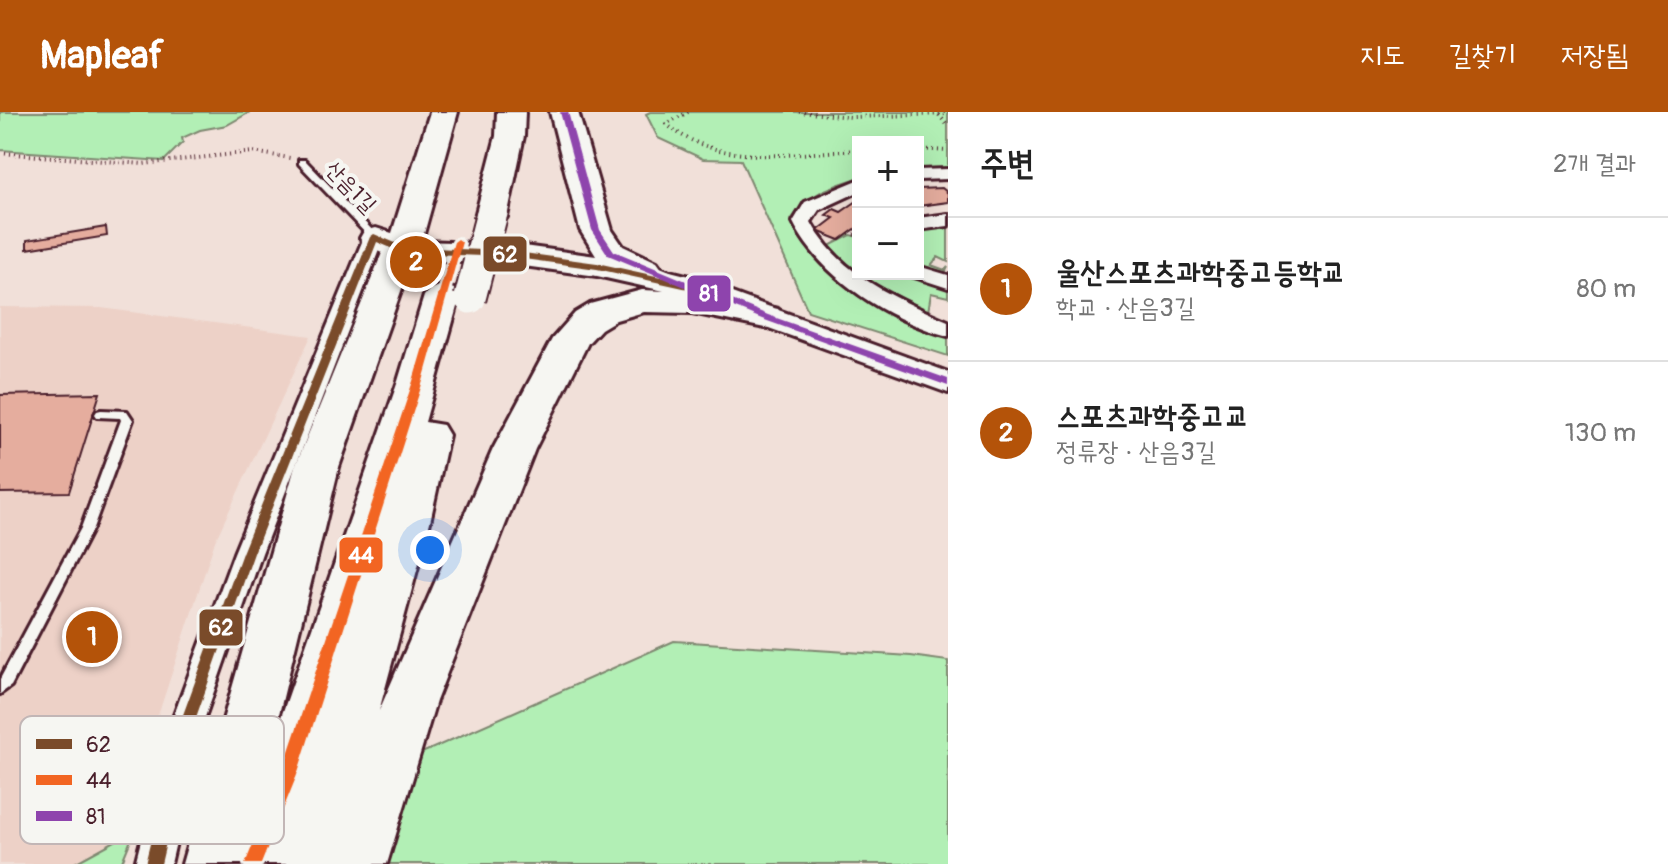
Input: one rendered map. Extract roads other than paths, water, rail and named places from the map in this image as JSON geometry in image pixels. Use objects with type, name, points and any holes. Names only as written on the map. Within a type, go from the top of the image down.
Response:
[{"type":"highway","points":[[251,716],[317,467],[394,259],[388,243],[444,112]]},
{"type":"highway","points":[[478,216],[489,112]]},
{"type":"highway","points":[[307,864],[407,522],[441,384],[456,297],[478,216],[510,136],[511,112]]},
{"type":"highway","points":[[564,112],[596,230],[611,253],[688,286]]},
{"type":"highway","points":[[388,243],[597,266],[688,286]]},
{"type":"highway","points":[[284,785],[418,381],[456,297]]},
{"type":"highway","points":[[357,864],[409,701],[514,449],[571,339],[588,321],[603,312],[642,301],[692,302],[765,317]]},
{"type":"highway","points":[[212,864],[217,844]]},
{"type":"highway","points":[[253,864],[261,844]]},
{"type":"street","points":[[924,175],[948,174]]},
{"type":"street","points":[[852,188],[812,206],[802,222],[806,235],[843,274],[912,314],[948,329]]},
{"type":"street","points":[[924,223],[948,220]]},
{"type":"street","points":[[190,716],[248,553],[388,243]]},
{"type":"street","points":[[924,274],[948,282]]},
{"type":"street","points":[[688,286],[948,383]]},
{"type":"street","points":[[153,864],[158,844]]},
{"type":"lane","name":"산음1길","points":[[302,162],[388,243]]},
{"type":"lane","points":[[0,688],[6,682],[87,528],[127,420],[123,414],[101,414]]},
{"type":"place","name":"스포츠과학중고교","points":[[416,262]]},
{"type":"place","name":"울산스포츠과학중고등학교","points":[[92,637]]}]
